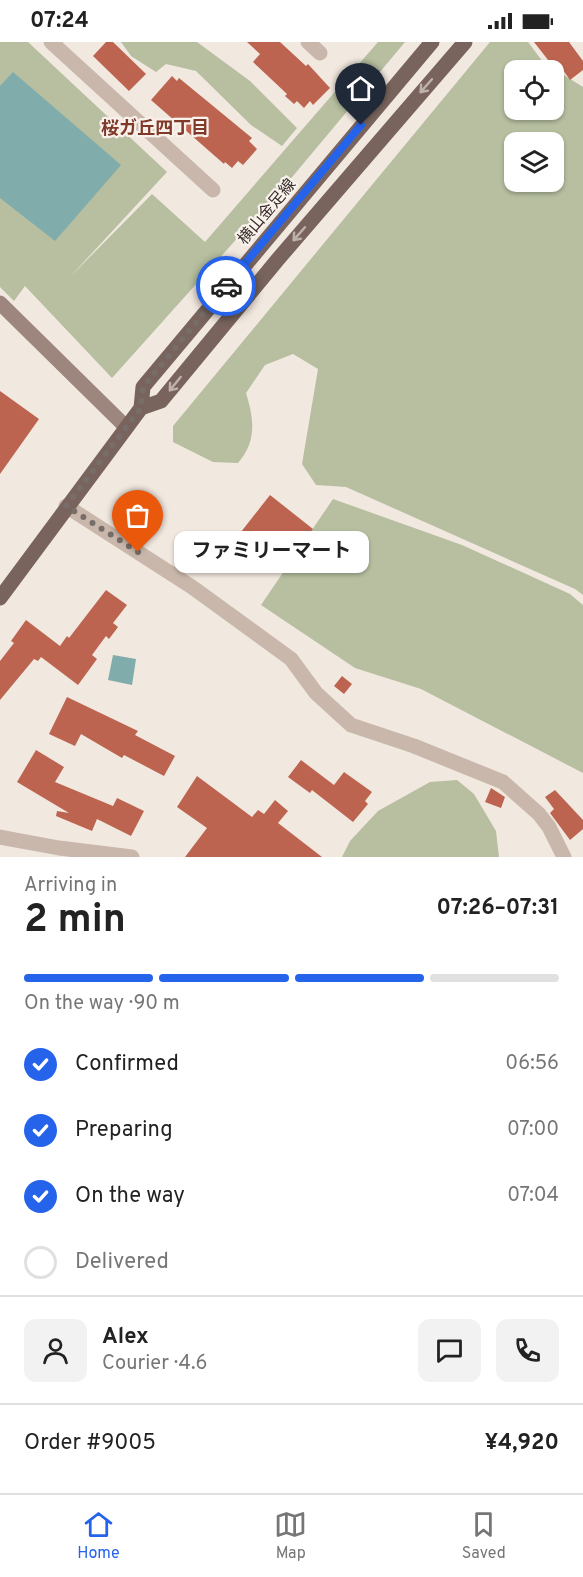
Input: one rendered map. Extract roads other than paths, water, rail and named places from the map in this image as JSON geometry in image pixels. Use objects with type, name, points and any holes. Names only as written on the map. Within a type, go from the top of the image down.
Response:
[{"type":"main road","name":"横山金足線","points":[[141,408],[143,387],[432,42]]},
{"type":"main road","name":"横山金足線","points":[[0,598],[66,506],[141,408],[161,401],[279,258],[465,42]]},
{"type":"street","points":[[51,42],[213,190]]},
{"type":"street","points":[[308,42],[320,53]]},
{"type":"street","points":[[0,303],[126,427]]},
{"type":"street","points":[[66,506],[192,587],[291,659],[316,693],[351,725],[414,746],[502,782],[539,814],[549,826],[564,857]]},
{"type":"street","points":[[0,837],[58,853],[132,857]]},
{"type":"water","points":[[13,72],[121,165],[55,241],[0,198],[0,86]]},
{"type":"water","points":[[113,655],[136,659],[132,685],[108,680]]},
{"type":"place","name":"ファミリーマート","points":[[138,552]]},
{"type":"district","name":"桜ガ丘四丁目","points":[[155,128]]}]
